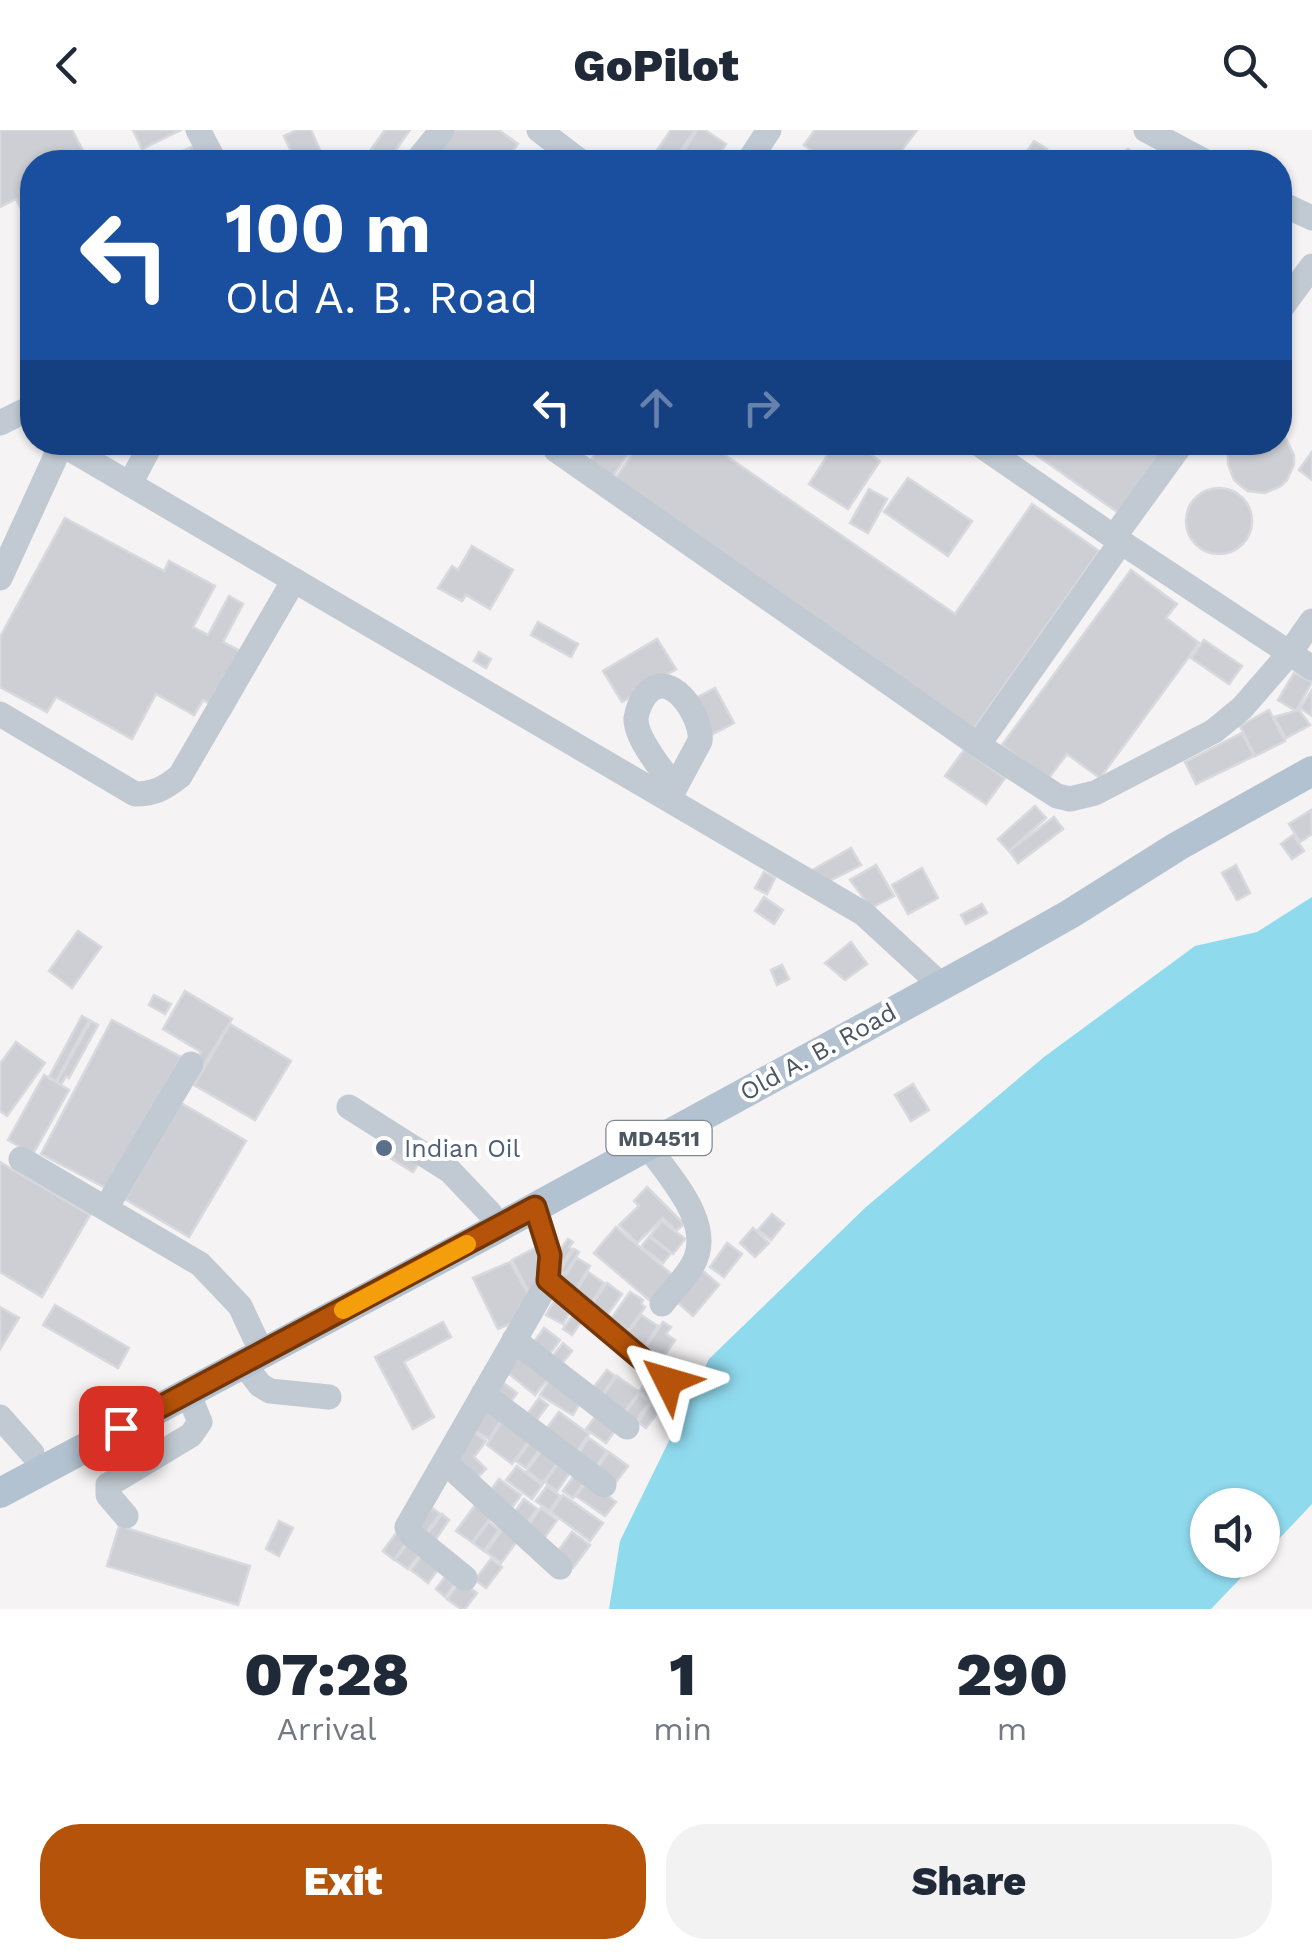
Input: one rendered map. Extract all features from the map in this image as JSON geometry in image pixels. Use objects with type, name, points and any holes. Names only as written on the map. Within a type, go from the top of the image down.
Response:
[{"type":"main road","name":"Old A. B. Road","points":[[0,1470],[535,1207],[935,980],[1312,758]]},
{"type":"main road","name":"Old A. B. Road","points":[[0,1493],[188,1392],[249,1350],[490,1214],[843,1025],[1070,914],[1178,846],[1312,771]]},
{"type":"street","points":[[426,150],[442,130]]},
{"type":"street","points":[[538,130],[565,150]]},
{"type":"street","points":[[1146,130],[1184,150]]},
{"type":"street","points":[[1292,294],[1312,266]]},
{"type":"street","points":[[0,578],[54,455]]},
{"type":"street","points":[[79,455],[671,792],[864,914],[935,980]]},
{"type":"street","points":[[130,484],[145,455]]},
{"type":"street","points":[[569,455],[978,745],[1057,796],[1095,794],[1214,731],[1242,708],[1312,621]]},
{"type":"street","points":[[995,455],[1312,668]]},
{"type":"street","points":[[978,745],[1174,455]]},
{"type":"street","points":[[0,714],[135,794],[164,789],[180,776],[294,580]]},
{"type":"street","points":[[106,1208],[191,1064]]},
{"type":"street","points":[[349,1107],[450,1171],[490,1214]]},
{"type":"street","points":[[647,1145],[693,1211],[700,1228],[693,1266],[662,1304]]},
{"type":"street","points":[[21,1159],[200,1264],[240,1306],[260,1385],[270,1391],[329,1397]]},
{"type":"street","points":[[465,1578],[407,1528],[548,1280],[550,1255],[535,1207]]},
{"type":"street","points":[[548,1280],[668,1381]]},
{"type":"street","points":[[514,1340],[627,1427]]},
{"type":"street","points":[[126,1516],[108,1495],[108,1485],[198,1428],[200,1422],[188,1392]]},
{"type":"street","points":[[483,1394],[604,1485]]},
{"type":"street","points":[[0,1417],[32,1453]]},
{"type":"street","points":[[446,1464],[560,1567]]},
{"type":"water","points":[[1312,897],[1312,1504],[1280,1538],[1280,1488],[1190,1488],[1190,1578],[1241,1578],[1211,1609],[609,1609],[620,1541],[709,1359],[866,1207],[1044,1057],[1195,946],[1257,932]]},
{"type":"building","points":[[0,130],[72,130],[83,150],[20,150],[20,207],[16,199],[0,207]]},
{"type":"building","points":[[133,130],[181,130],[142,149]]},
{"type":"building","points":[[297,130],[311,130],[320,150],[290,150],[284,136]]},
{"type":"building","points":[[385,130],[410,130],[396,150],[371,150]]},
{"type":"building","points":[[452,130],[499,130],[518,144],[513,150],[437,150]]},
{"type":"building","points":[[671,130],[695,130],[681,150],[657,150]]},
{"type":"building","points":[[697,130],[705,130],[726,144],[722,150],[684,150]]},
{"type":"building","points":[[815,130],[917,130],[902,150],[811,150],[804,145]]},
{"type":"building","points":[[1034,141],[1047,149],[1046,150],[1028,150]]},
{"type":"building","points":[[1292,451],[1294,455],[1287,480],[1265,493],[1248,491],[1234,480],[1228,455],[1292,455]]},
{"type":"building","points":[[1312,452],[1312,480],[1299,470]]},
{"type":"building","points":[[594,455],[627,455],[612,478],[589,463]]},
{"type":"building","points":[[631,455],[725,455],[955,614],[1032,504],[1099,551],[971,733],[611,485]]},
{"type":"building","points":[[828,455],[871,455],[880,461],[848,509],[809,484]]},
{"type":"building","points":[[1036,455],[1161,455],[1120,514]]},
{"type":"building","points":[[908,478],[972,521],[948,556],[884,512]]},
{"type":"building","points":[[1219,488],[1242,498],[1252,521],[1242,544],[1219,554],[1196,544],[1186,521],[1196,498]]},
{"type":"building","points":[[869,489],[887,499],[868,533],[850,523]]},
{"type":"building","points":[[65,518],[164,571],[169,561],[215,586],[193,627],[208,635],[229,596],[243,604],[223,642],[259,661],[229,715],[203,700],[194,715],[156,694],[132,739],[56,697],[47,712],[0,687],[0,637]]},
{"type":"building","points":[[472,546],[513,570],[490,609],[466,595],[462,601],[438,588],[452,566],[458,570]]},
{"type":"building","points":[[1131,570],[1177,604],[1166,618],[1199,643],[1100,778],[1067,754],[1048,779],[1002,745]]},
{"type":"building","points":[[538,622],[578,644],[571,657],[531,635]]},
{"type":"building","points":[[657,639],[676,669],[622,702],[603,671]]},
{"type":"building","points":[[1204,640],[1242,666],[1229,684],[1191,658]]},
{"type":"building","points":[[479,652],[491,659],[486,668],[474,661]]},
{"type":"building","points":[[1294,673],[1312,682],[1296,711],[1278,700]]},
{"type":"building","points":[[715,688],[734,723],[711,735],[692,700]]},
{"type":"building","points":[[1312,690],[1312,716],[1300,708]]},
{"type":"building","points":[[1269,710],[1285,741],[1255,756],[1240,726]]},
{"type":"building","points":[[1299,710],[1310,725],[1286,738],[1274,717]]},
{"type":"building","points":[[1242,733],[1254,756],[1196,784],[1185,762]]},
{"type":"building","points":[[964,750],[1005,778],[986,804],[945,776]]},
{"type":"building","points":[[1035,806],[1046,818],[1009,851],[998,839]]},
{"type":"building","points":[[1311,810],[1312,834],[1300,842],[1289,824]]},
{"type":"building","points":[[1054,817],[1063,829],[1018,863],[1009,851]]},
{"type":"building","points":[[1293,835],[1304,851],[1292,859],[1281,844]]},
{"type":"building","points":[[851,848],[861,865],[829,881],[809,872]]},
{"type":"building","points":[[876,865],[894,896],[871,908],[850,880]]},
{"type":"building","points":[[1236,865],[1250,893],[1237,900],[1222,873]]},
{"type":"building","points":[[922,868],[938,898],[908,914],[892,885]]},
{"type":"building","points":[[764,872],[775,878],[767,894],[755,888]]},
{"type":"building","points":[[764,897],[783,910],[774,924],[755,911]]},
{"type":"building","points":[[982,904],[987,913],[966,924],[961,915]]},
{"type":"building","points":[[78,931],[101,947],[72,988],[49,971]]},
{"type":"building","points":[[851,942],[867,964],[845,980],[825,963]]},
{"type":"building","points":[[782,965],[789,979],[777,985],[771,970]]},
{"type":"building","points":[[185,991],[232,1019],[199,1073],[191,1068],[201,1052],[163,1029]]},
{"type":"building","points":[[154,995],[171,1004],[165,1014],[149,1005]]},
{"type":"building","points":[[82,1016],[89,1020],[56,1081],[49,1077]]},
{"type":"building","points":[[112,1020],[181,1057],[110,1190],[41,1154]]},
{"type":"building","points":[[91,1021],[98,1025],[69,1078],[66,1076],[61,1085],[57,1082]]},
{"type":"building","points":[[230,1024],[291,1061],[255,1120],[194,1085]]},
{"type":"building","points":[[16,1042],[45,1063],[7,1116],[0,1111],[0,1064]]},
{"type":"building","points":[[44,1075],[69,1090],[33,1154],[8,1140]]},
{"type":"building","points":[[913,1084],[929,1110],[911,1121],[895,1095]]},
{"type":"building","points":[[181,1103],[246,1141],[189,1237],[125,1199]]},
{"type":"building","points":[[389,1136],[423,1157],[413,1172],[379,1151]]},
{"type":"building","points":[[0,1162],[90,1215],[42,1297],[0,1272]]},
{"type":"building","points":[[647,1187],[684,1224],[676,1231],[663,1218],[637,1243],[619,1225],[639,1206],[634,1201]]},
{"type":"building","points":[[772,1214],[784,1224],[771,1240],[758,1230]]},
{"type":"building","points":[[662,1221],[685,1239],[673,1254],[650,1236]]},
{"type":"building","points":[[616,1227],[676,1278],[654,1304],[594,1253]]},
{"type":"building","points":[[753,1228],[769,1243],[755,1257],[740,1243]]},
{"type":"building","points":[[649,1237],[671,1253],[663,1263],[641,1247]]},
{"type":"building","points":[[568,1239],[573,1242],[569,1247],[572,1249],[563,1263],[555,1257]]},
{"type":"building","points":[[727,1243],[742,1254],[724,1277],[710,1267]]},
{"type":"building","points":[[539,1246],[548,1272],[533,1300],[512,1260]]},
{"type":"building","points":[[574,1249],[579,1252],[565,1274],[560,1271]]},
{"type":"building","points":[[577,1258],[590,1266],[576,1289],[557,1278],[560,1272],[566,1275]]},
{"type":"building","points":[[510,1262],[531,1299],[524,1318],[498,1329],[473,1278]]},
{"type":"building","points":[[703,1271],[719,1285],[693,1316],[676,1301]]},
{"type":"building","points":[[588,1272],[604,1283],[591,1304],[575,1293]]},
{"type":"building","points":[[607,1283],[622,1294],[605,1318],[590,1307]]},
{"type":"building","points":[[630,1292],[643,1300],[641,1304],[645,1307],[628,1331],[611,1319]]},
{"type":"building","points":[[558,1295],[574,1304],[563,1324],[546,1315]]},
{"type":"building","points":[[55,1305],[129,1348],[118,1368],[43,1325]]},
{"type":"building","points":[[0,1307],[19,1318],[0,1349]]},
{"type":"building","points":[[577,1309],[586,1315],[572,1335],[563,1329]]},
{"type":"building","points":[[641,1315],[658,1326],[644,1347],[626,1336]]},
{"type":"building","points":[[443,1322],[451,1337],[404,1362],[434,1417],[413,1429],[375,1357]]},
{"type":"building","points":[[663,1322],[671,1327],[666,1334],[675,1340],[662,1359],[646,1347]]},
{"type":"building","points":[[544,1328],[560,1340],[548,1356],[532,1345]]},
{"type":"building","points":[[563,1343],[572,1351],[561,1365],[551,1358]]},
{"type":"building","points":[[514,1347],[550,1376],[535,1395],[502,1368]]},
{"type":"building","points":[[607,1370],[615,1376],[602,1395],[593,1388]]},
{"type":"building","points":[[653,1373],[673,1388],[659,1406],[639,1392]]},
{"type":"building","points":[[617,1376],[639,1392],[623,1414],[601,1398]]},
{"type":"building","points":[[497,1378],[517,1393],[507,1407],[486,1393]]},
{"type":"building","points":[[551,1378],[583,1398],[573,1415],[540,1395]]},
{"type":"building","points":[[639,1394],[649,1402],[635,1423],[624,1415]]},
{"type":"building","points":[[539,1398],[548,1405],[535,1422],[526,1416]]},
{"type":"building","points":[[651,1404],[659,1411],[646,1428],[638,1422]]},
{"type":"building","points":[[484,1405],[503,1417],[489,1439],[470,1428]]},
{"type":"building","points":[[600,1411],[619,1425],[606,1443],[586,1429]]},
{"type":"building","points":[[559,1412],[589,1434],[572,1458],[541,1436]]},
{"type":"building","points":[[501,1422],[528,1442],[512,1464],[487,1445]]},
{"type":"building","points":[[470,1429],[486,1441],[474,1457],[486,1469],[477,1478],[456,1460]]},
{"type":"building","points":[[589,1438],[607,1451],[593,1470],[576,1457]]},
{"type":"building","points":[[530,1442],[540,1449],[526,1468],[516,1461]]},
{"type":"building","points":[[542,1450],[558,1462],[543,1483],[527,1471]]},
{"type":"building","points":[[609,1452],[628,1466],[613,1486],[595,1472]]},
{"type":"building","points":[[559,1462],[571,1471],[557,1491],[545,1482]]},
{"type":"building","points":[[517,1466],[542,1485],[532,1499],[506,1480]]},
{"type":"building","points":[[576,1473],[586,1480],[573,1498],[563,1491]]},
{"type":"building","points":[[499,1479],[521,1495],[508,1513],[486,1497]]},
{"type":"building","points":[[587,1481],[616,1502],[605,1516],[576,1496]]},
{"type":"building","points":[[547,1486],[560,1496],[549,1511],[536,1501]]},
{"type":"building","points":[[563,1495],[603,1523],[590,1541],[551,1512]]},
{"type":"building","points":[[524,1499],[537,1509],[524,1527],[511,1517]]},
{"type":"building","points":[[476,1504],[492,1516],[472,1542],[456,1531]]},
{"type":"building","points":[[432,1508],[440,1514],[422,1538],[414,1532]]},
{"type":"building","points":[[541,1508],[557,1520],[540,1544],[523,1532]]},
{"type":"building","points":[[442,1514],[449,1520],[431,1546],[423,1540]]},
{"type":"building","points":[[279,1521],[293,1528],[279,1556],[266,1549]]},
{"type":"building","points":[[489,1522],[499,1530],[484,1551],[473,1543]]},
{"type":"building","points":[[119,1526],[250,1566],[238,1605],[107,1566]]},
{"type":"building","points":[[400,1528],[411,1536],[394,1560],[383,1551]]},
{"type":"building","points":[[502,1530],[517,1541],[501,1563],[486,1552]]},
{"type":"building","points":[[572,1532],[590,1545],[573,1568],[555,1555]]},
{"type":"building","points":[[412,1538],[425,1547],[408,1569],[395,1560]]},
{"type":"building","points":[[425,1551],[442,1564],[428,1583],[411,1570]]},
{"type":"building","points":[[491,1559],[502,1567],[486,1588],[475,1580]]},
{"type":"building","points":[[450,1570],[460,1577],[445,1597],[436,1589]]},
{"type":"building","points":[[461,1581],[477,1593],[465,1609],[447,1599]]},
{"type":"slow traffic","points":[[343,1310],[467,1244]]},
{"type":"place","name":"Indian Oil","points":[[384,1148]]},
{"type":"route","points":[[121,1428],[535,1207],[550,1255],[548,1280],[668,1381]]}]
